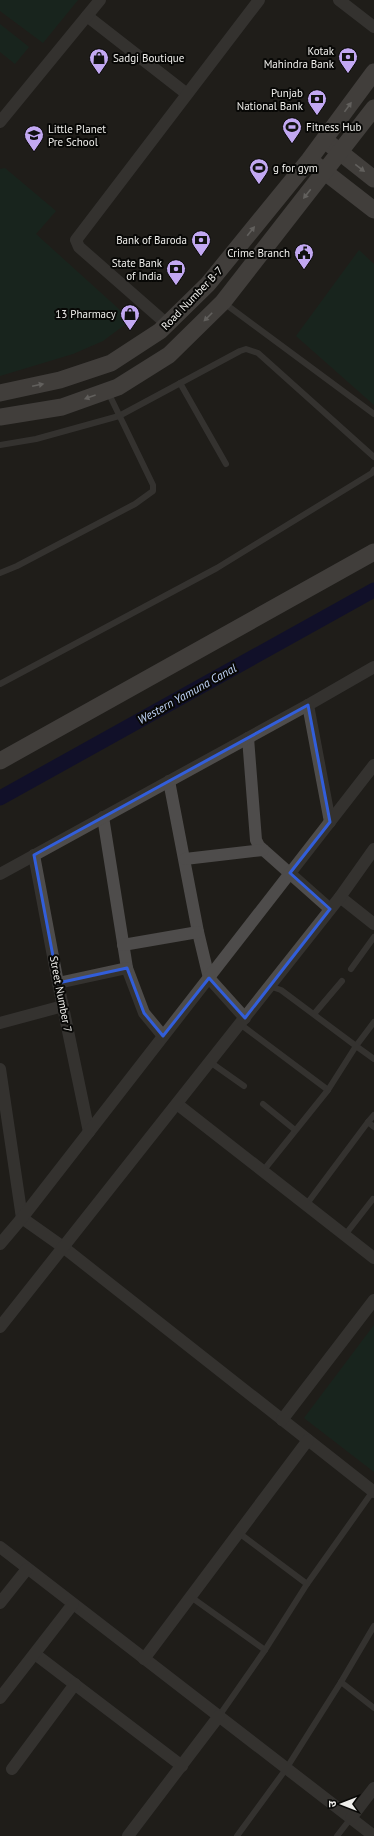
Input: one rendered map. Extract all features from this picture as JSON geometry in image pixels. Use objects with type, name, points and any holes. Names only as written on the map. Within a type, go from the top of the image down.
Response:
[{"type":"street","points":[[0,122],[100,0]]},
{"type":"street","points":[[168,325],[79,248],[76,240],[259,0]]},
{"type":"street","points":[[339,0],[374,27]]},
{"type":"street","points":[[87,16],[187,94]]},
{"type":"street","name":"Road Number B-7","points":[[0,393],[60,380],[111,363],[168,325],[208,284],[309,160],[374,72]]},
{"type":"street","name":"Road Number B-7","points":[[0,417],[62,407],[118,387],[169,355],[223,302],[374,108]]},
{"type":"street","points":[[325,140],[374,179]]},
{"type":"street","points":[[309,160],[374,210]]},
{"type":"street","points":[[0,761],[374,552]]},
{"type":"street","points":[[0,874],[308,705],[374,667]]},
{"type":"street","points":[[308,705],[330,822]]},
{"type":"street","points":[[248,738],[254,831],[256,840],[264,850],[330,909]]},
{"type":"street","points":[[0,1244],[22,1218],[374,765]]},
{"type":"street","points":[[169,781],[198,932],[209,978],[242,1021]]},
{"type":"street","points":[[103,818],[127,968],[144,1013],[163,1036]]},
{"type":"street","points":[[0,1327],[340,897],[374,849]]},
{"type":"street","points":[[185,859],[264,850]]},
{"type":"street","name":"Street Number 7","points":[[34,855],[58,983],[89,1132]]},
{"type":"street","points":[[340,897],[374,924]]},
{"type":"street","points":[[123,945],[198,932]]},
{"type":"street","points":[[58,983],[127,968]]},
{"type":"street","points":[[0,1024],[63,1006]]},
{"type":"street","points":[[0,1069],[3,1111],[22,1218],[63,1247],[373,1492]]},
{"type":"street","points":[[177,1104],[374,1258]]},
{"type":"street","points":[[282,1420],[374,1300]]},
{"type":"street","points":[[144,1659],[308,1440]]},
{"type":"street","points":[[0,1547],[374,1836]]},
{"type":"street","points":[[0,1603],[27,1568]]},
{"type":"street","points":[[0,1698],[73,1604]]},
{"type":"street","points":[[35,1654],[182,1766]]},
{"type":"street","points":[[12,1769],[75,1684]]},
{"type":"street","points":[[131,1835],[219,1716]]},
{"type":"street","points":[[351,1818],[374,1788]]},
{"type":"lane","points":[[223,302],[374,414]]},
{"type":"lane","points":[[0,445],[36,440],[119,416],[240,351],[252,350],[258,353],[374,457]]},
{"type":"lane","points":[[180,383],[226,464]]},
{"type":"lane","points":[[0,573],[17,566],[153,491],[153,485],[108,390]]},
{"type":"lane","points":[[0,684],[217,568],[374,470]]},
{"type":"lane","points":[[350,969],[374,937]]},
{"type":"lane","points":[[314,1014],[342,981]]},
{"type":"lane","points":[[270,986],[280,990],[374,1059]]},
{"type":"lane","points":[[242,1021],[328,1090]]},
{"type":"lane","points":[[263,1171],[328,1090],[356,1046],[374,1022]]},
{"type":"lane","points":[[210,1062],[244,1086]]},
{"type":"lane","points":[[263,1104],[295,1130]]},
{"type":"lane","points":[[306,1205],[374,1115]]},
{"type":"lane","points":[[368,1122],[374,1127]]},
{"type":"lane","points":[[345,1235],[373,1199]]},
{"type":"lane","points":[[219,1716],[265,1650],[307,1584],[373,1492]]},
{"type":"lane","points":[[239,1533],[307,1584]]},
{"type":"lane","points":[[191,1597],[265,1650]]},
{"type":"lane","points":[[237,1836],[286,1769],[341,1682],[374,1626]]},
{"type":"lane","points":[[341,1682],[374,1708]]},
{"type":"lane","points":[[337,1836],[351,1818]]},
{"type":"highlighted area","points":[[308,705],[330,822],[290,873],[330,909],[245,1018],[209,978],[163,1036],[144,1013],[127,968],[58,983],[34,855]]},
{"type":"green space","points":[[0,0],[78,0],[43,43],[0,11]]},
{"type":"green space","points":[[0,24],[29,47],[15,64],[0,52]]},
{"type":"green space","points":[[5,168],[56,211],[36,234],[131,320],[103,341],[73,354],[0,376],[0,169]]},
{"type":"green space","points":[[359,250],[374,264],[374,405],[296,336]]},
{"type":"green space","points":[[374,1325],[374,1472],[304,1418]]},
{"type":"waterway","name":"Western Yamuna Canal","points":[[0,798],[374,590]]},
{"type":"place","name":"Kotak Mahindra Bank","points":[[348,74]]},
{"type":"place","name":"Sadgi Boutique","points":[[99,75]]},
{"type":"place","name":"Punjab National Bank","points":[[317,116]]},
{"type":"place","name":"Fitness Hub","points":[[292,144]]},
{"type":"place","name":"Little Planet Pre School","points":[[34,152]]},
{"type":"place","name":"g for gym","points":[[259,185]]},
{"type":"place","name":"Bank of Baroda","points":[[201,257]]},
{"type":"place","name":"Crime Branch","points":[[304,270]]},
{"type":"place","name":"State Bank of India","points":[[176,286]]},
{"type":"place","name":"13 Pharmacy","points":[[130,331]]}]
